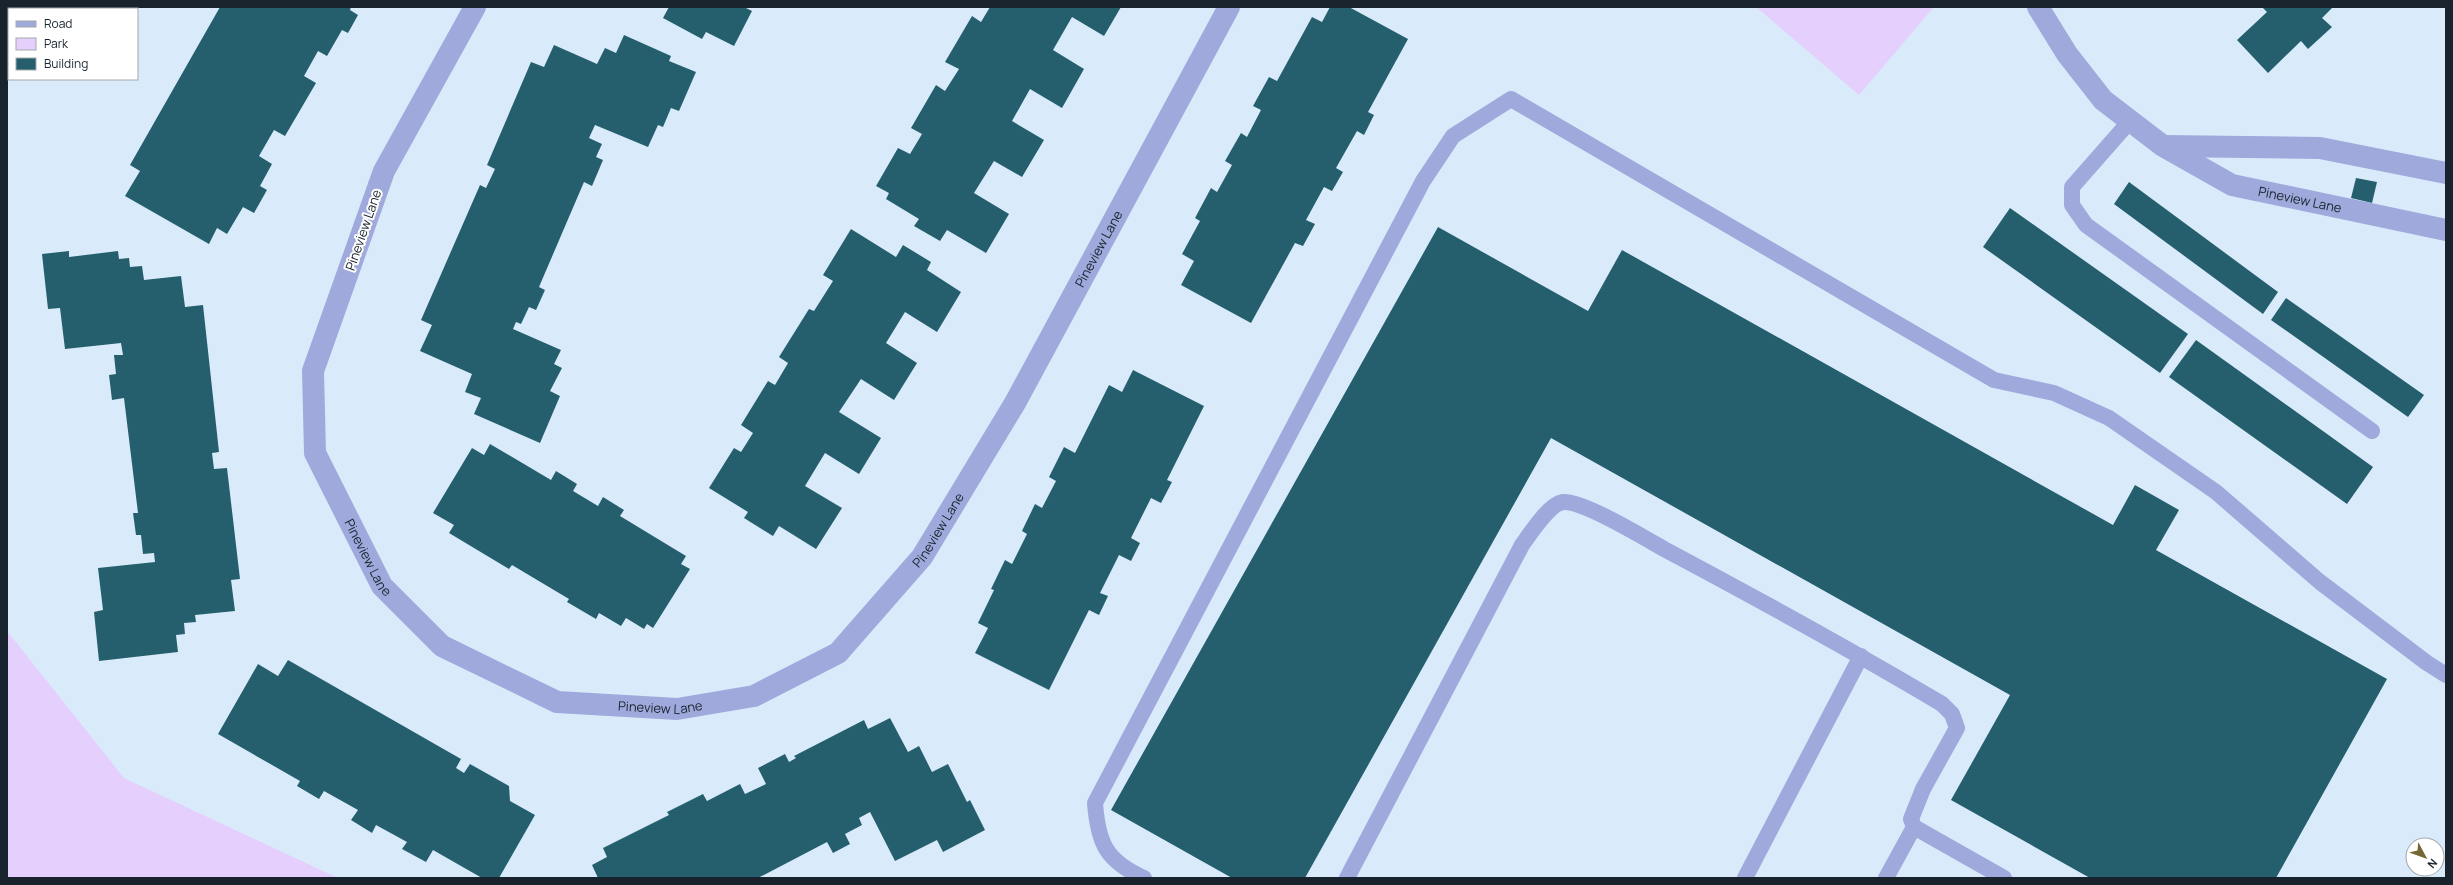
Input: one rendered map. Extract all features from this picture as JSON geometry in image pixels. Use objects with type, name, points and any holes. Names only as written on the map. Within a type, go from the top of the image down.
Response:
[{"type":"street","name":"Pineview Lane","points":[[475,7],[384,170],[313,371],[315,453],[382,586],[442,646],[557,702],[677,709],[754,696],[838,653],[922,557],[1015,403],[1229,7]]},
{"type":"street","name":"Pineview Lane","points":[[2038,7],[2067,54],[2102,100],[2163,146],[2232,185],[2446,230]]},
{"type":"street","points":[[2163,146],[2320,148],[2446,173]]},
{"type":"lane","points":[[1144,878],[1132,873],[1108,856],[1097,827],[1095,803],[1419,188],[1453,136],[1511,99],[1994,380],[2054,393],[2109,418],[2216,492],[2320,582],[2427,663],[2446,675]]},
{"type":"lane","points":[[2130,121],[2072,187],[2072,205],[2086,225],[2372,431]]},
{"type":"lane","points":[[1347,878],[1522,545],[1542,518],[1561,502],[1572,502],[1623,526],[1862,656],[1942,704],[1952,714],[1957,728],[1923,789],[1911,819],[1914,827],[2004,878]]},
{"type":"lane","points":[[1744,878],[1862,656]]},
{"type":"lane","points":[[1886,878],[1914,827]]},
{"type":"green space","points":[[1756,7],[1931,7],[1933,8],[1859,95]]},
{"type":"green space","points":[[7,631],[124,778],[338,878],[7,878]]},
{"type":"building","points":[[220,7],[351,7],[350,10],[358,15],[348,33],[342,30],[327,56],[318,51],[304,76],[316,83],[285,136],[274,130],[259,156],[272,164],[260,186],[267,190],[254,213],[243,207],[227,234],[217,228],[209,244],[125,196],[140,171],[130,165]]},
{"type":"building","points":[[669,7],[744,7],[752,11],[734,46],[706,32],[702,39],[663,18]]},
{"type":"building","points":[[990,7],[1121,7],[1104,36],[1072,17],[1053,50],[1084,69],[1062,108],[1030,89],[1012,121],[1044,140],[1022,177],[994,161],[974,193],[1009,214],[986,253],[947,230],[940,241],[914,226],[919,219],[886,199],[889,193],[876,186],[898,148],[910,154],[922,134],[911,128],[936,85],[945,91],[959,69],[945,62],[972,16],[981,22]]},
{"type":"building","points":[[1330,7],[1349,7],[1408,39],[1368,112],[1374,115],[1364,135],[1357,131],[1336,168],[1343,172],[1332,191],[1324,187],[1306,220],[1315,224],[1303,246],[1295,243],[1251,323],[1181,285],[1194,261],[1182,254],[1200,221],[1195,218],[1211,188],[1217,192],[1232,165],[1225,161],[1241,133],[1247,137],[1261,110],[1253,106],[1269,77],[1277,81],[1312,17],[1322,22]]},
{"type":"building","points":[[2262,7],[2333,7],[2322,18],[2332,27],[2308,49],[2301,41],[2268,73],[2237,40],[2267,12]]},
{"type":"building","points":[[624,35],[671,56],[669,61],[696,72],[679,111],[671,108],[663,127],[658,125],[648,147],[595,125],[589,138],[602,144],[596,157],[603,160],[592,186],[584,182],[539,287],[545,290],[536,310],[529,307],[521,324],[516,322],[513,329],[561,350],[554,364],[562,368],[550,391],[560,396],[540,443],[474,414],[481,398],[465,392],[472,374],[420,351],[432,325],[421,320],[480,185],[486,188],[495,169],[487,165],[531,62],[544,67],[554,45],[597,64],[605,48],[616,53]]},
{"type":"building","points":[[2356,178],[2377,182],[2372,203],[2351,198]]},
{"type":"building","points":[[2129,182],[2278,292],[2263,314],[2114,204]]},
{"type":"building","points":[[2010,208],[2188,334],[2160,373],[1983,247]]},
{"type":"building","points":[[1438,227],[1588,311],[1622,250],[2113,525],[2135,485],[2179,510],[2156,550],[2387,679],[2276,878],[2090,878],[1951,800],[2010,695],[1551,438],[1305,878],[1232,878],[1111,810]]},
{"type":"building","points":[[851,229],[896,257],[903,245],[931,262],[927,270],[961,292],[937,332],[905,312],[886,343],[917,363],[894,400],[861,379],[839,412],[881,438],[859,474],[825,453],[805,486],[842,508],[816,549],[779,526],[773,536],[744,518],[748,512],[709,488],[734,448],[741,452],[753,433],[741,425],[768,381],[775,385],[788,363],[779,357],[809,309],[814,311],[833,281],[823,275]]},
{"type":"building","points":[[69,251],[69,257],[118,251],[119,259],[129,258],[130,267],[142,266],[144,280],[181,276],[185,307],[203,305],[219,452],[212,453],[214,469],[227,468],[240,579],[231,580],[235,611],[195,615],[196,622],[184,623],[185,634],[176,635],[178,652],[99,661],[94,612],[103,610],[98,568],[155,562],[154,553],[143,554],[141,535],[136,535],[133,513],[138,513],[124,398],[112,400],[109,375],[116,374],[114,355],[123,355],[121,343],[65,349],[60,308],[48,309],[42,254]]},
{"type":"building","points":[[2286,298],[2424,395],[2408,417],[2271,320]]},
{"type":"building","points":[[2196,340],[2373,467],[2347,504],[2169,377]]},
{"type":"building","points":[[1133,370],[1204,406],[1167,480],[1172,482],[1161,503],[1151,498],[1131,538],[1140,543],[1131,561],[1119,555],[1100,593],[1108,596],[1099,615],[1089,610],[1049,690],[975,653],[988,628],[978,623],[994,590],[991,589],[1005,560],[1012,564],[1027,534],[1022,531],[1035,504],[1042,508],[1056,481],[1049,477],[1064,447],[1075,453],[1109,385],[1122,392]]},
{"type":"building","points":[[490,444],[551,480],[556,471],[577,484],[573,491],[598,506],[603,497],[624,510],[620,516],[686,556],[681,564],[690,569],[653,628],[647,624],[644,629],[626,618],[621,626],[599,613],[596,619],[567,602],[569,599],[512,565],[509,569],[449,533],[454,525],[433,513],[472,448],[484,455]]},
{"type":"building","points":[[288,660],[461,759],[456,768],[464,773],[470,764],[509,786],[510,801],[535,815],[499,878],[482,878],[433,850],[426,862],[402,849],[407,842],[376,825],[372,833],[351,820],[358,810],[324,791],[319,799],[297,786],[300,781],[218,734],[258,664],[278,676]]},
{"type":"building","points":[[890,718],[908,752],[919,746],[932,772],[948,764],[967,802],[970,800],[985,830],[943,852],[937,840],[895,861],[870,812],[859,818],[862,825],[845,834],[850,844],[833,853],[827,842],[758,878],[598,878],[592,865],[607,857],[603,848],[669,815],[667,812],[703,794],[707,801],[740,784],[745,794],[766,784],[758,768],[785,754],[789,762],[796,758],[794,756],[864,720],[868,729]]}]
